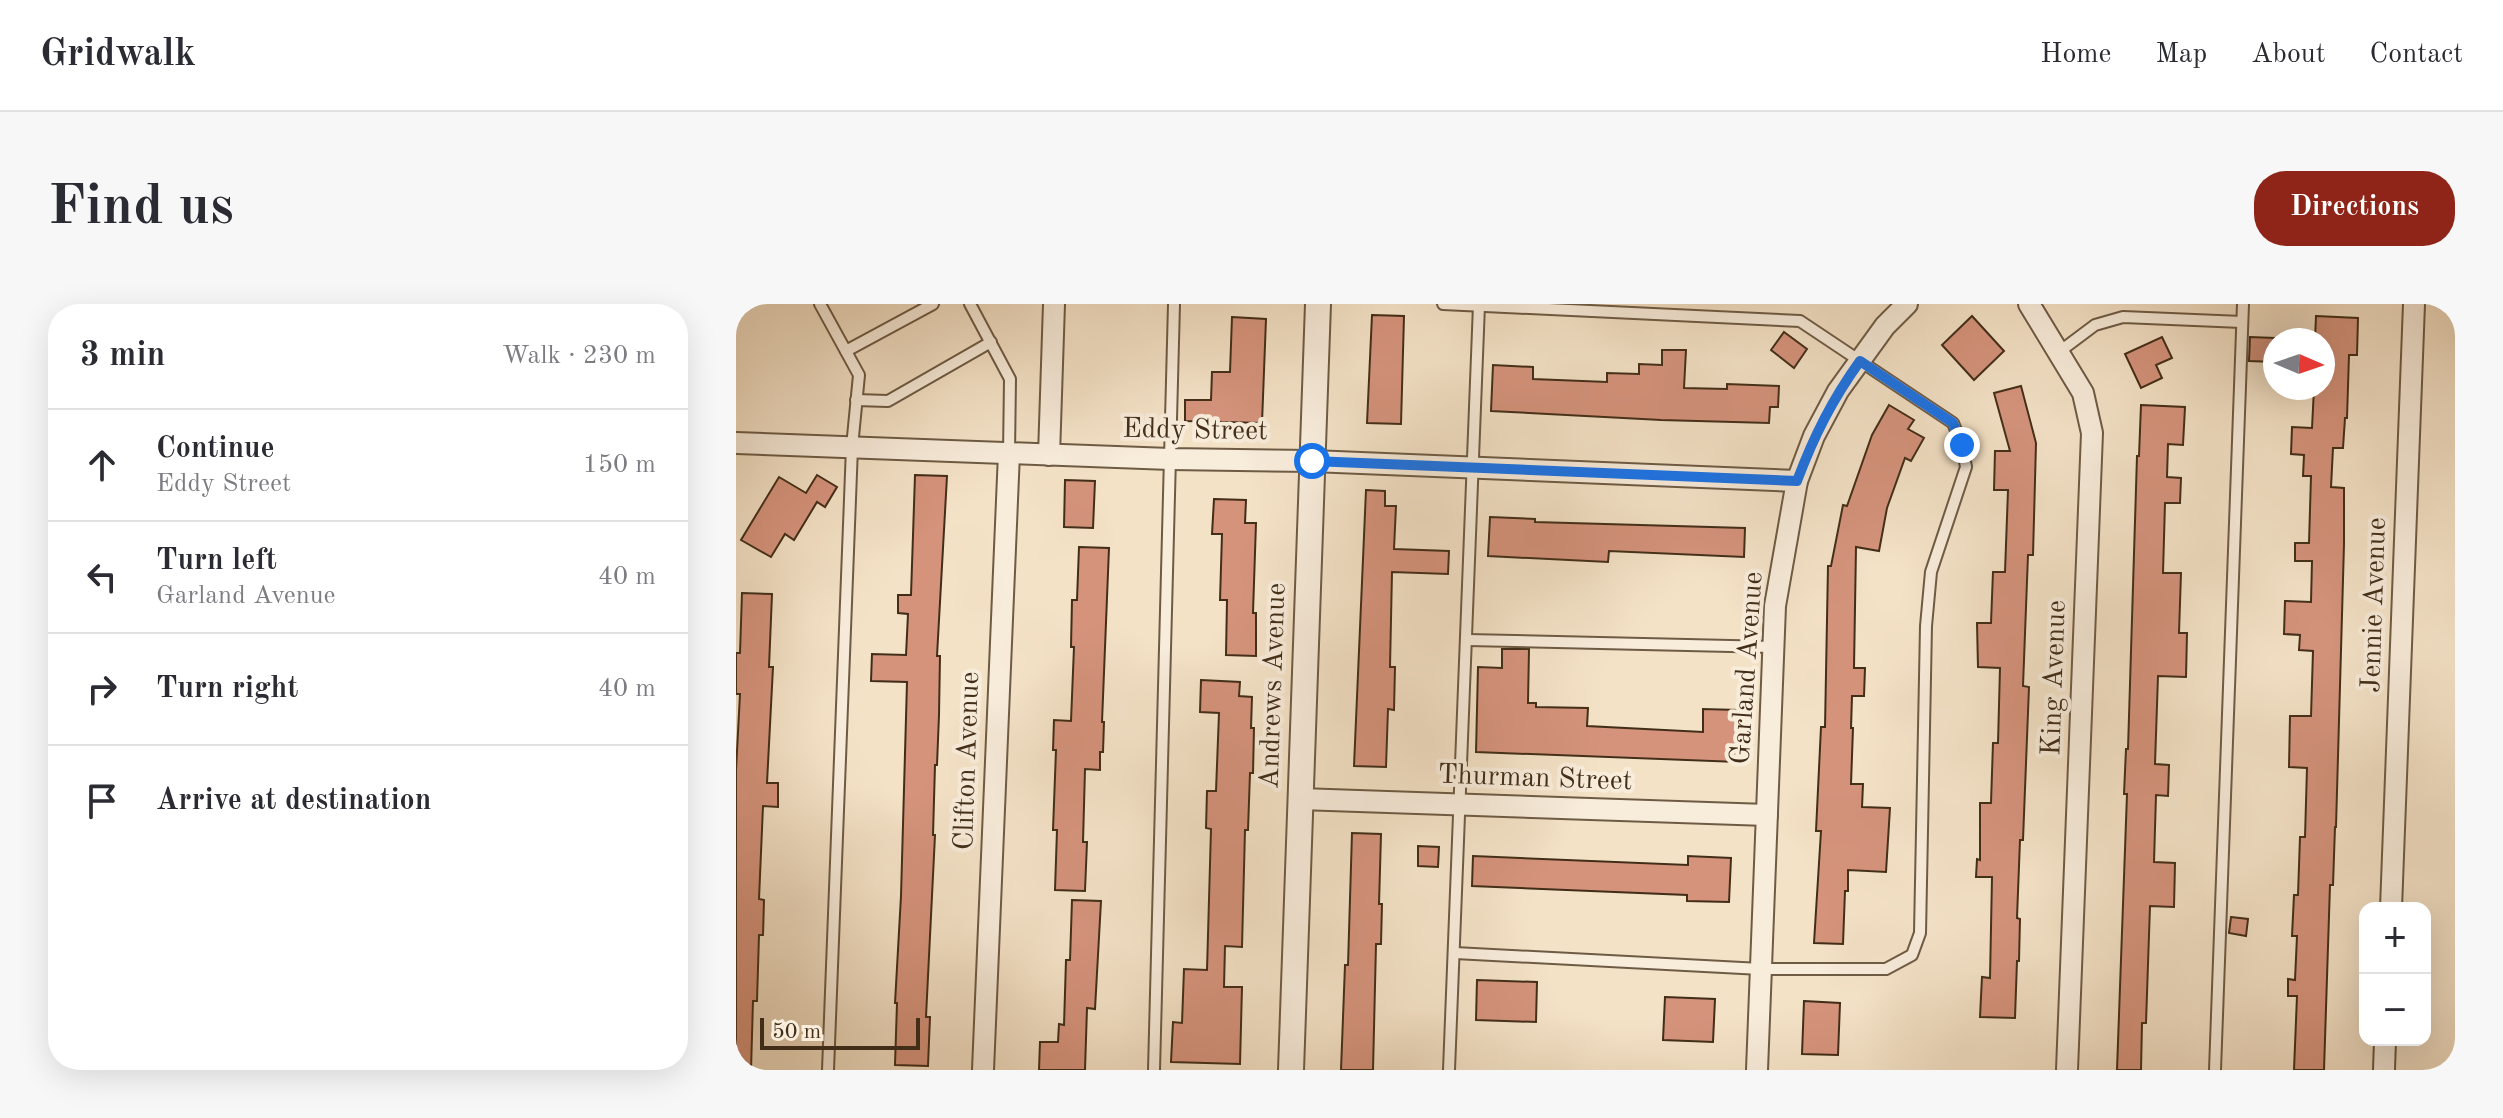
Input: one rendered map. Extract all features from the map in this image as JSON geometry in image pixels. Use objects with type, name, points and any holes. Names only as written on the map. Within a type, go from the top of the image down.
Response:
[{"type":"street","points":[[1049,455],[1054,304]]},
{"type":"street","name":"Andrews Avenue","points":[[1291,1070],[1318,304]]},
{"type":"street","name":"Garland Avenue","points":[[1757,1070],[1775,606],[1797,481],[1814,436],[1838,391],[1885,326],[1907,304]]},
{"type":"street","name":"King Avenue","points":[[2029,304],[2083,393],[2092,433],[2067,1070]]},
{"type":"street","name":"Jennie Avenue","points":[[2391,902],[2414,304]]},
{"type":"street","name":"Eddy Street","points":[[736,443],[1170,459],[1312,461],[1797,481]]},
{"type":"street","name":"Clifton Avenue","points":[[983,1070],[1009,453]]},
{"type":"street","name":"Thurman Street","points":[[1300,799],[1767,815]]},
{"type":"street","points":[[2384,1070],[2385,1046]]},
{"type":"lane","points":[[820,304],[859,375],[852,447],[828,1070]]},
{"type":"lane","points":[[846,351],[933,304]]},
{"type":"lane","points":[[970,304],[1010,379],[1009,453]]},
{"type":"lane","points":[[1154,1070],[1174,304]]},
{"type":"lane","points":[[1443,304],[1800,321],[1953,423],[1966,467],[1931,572],[1926,626],[1920,933],[1912,955],[1886,969],[1761,969],[1455,953]]},
{"type":"lane","points":[[2215,1070],[2243,304]]},
{"type":"lane","points":[[1449,1070],[1479,305]]},
{"type":"lane","points":[[2059,352],[2095,325],[2123,317],[2242,322]]},
{"type":"lane","points":[[856,400],[888,401],[991,342]]},
{"type":"lane","points":[[1468,640],[1774,647]]},
{"type":"building","points":[[1372,315],[1404,316],[1401,424],[1367,423]]},
{"type":"building","points":[[1972,316],[2004,351],[1974,380],[1942,345]]},
{"type":"building","points":[[2316,316],[2358,318],[2357,355],[2349,355],[2343,448],[2333,448],[2331,487],[2344,488],[2344,544],[2336,827],[2333,885],[2330,885],[2324,1070],[2294,1070],[2297,996],[2288,996],[2288,979],[2295,980],[2297,936],[2292,936],[2294,895],[2298,895],[2300,837],[2305,837],[2307,768],[2289,767],[2290,716],[2311,716],[2313,651],[2299,650],[2300,635],[2284,634],[2285,601],[2311,602],[2312,561],[2295,561],[2295,543],[2309,543],[2311,476],[2303,476],[2304,455],[2291,454],[2292,427],[2312,428],[2313,400],[2335,400],[2335,328],[2316,328]]},
{"type":"building","points":[[1232,317],[1266,319],[1262,423],[1185,421],[1185,400],[1211,400],[1212,372],[1230,372]]},
{"type":"building","points":[[1784,332],[1807,349],[1794,368],[1771,350]]},
{"type":"building","points":[[2162,337],[2172,358],[2156,365],[2162,378],[2141,388],[2125,354]]},
{"type":"building","points":[[2250,337],[2263,338],[2263,362],[2249,361]]},
{"type":"building","points":[[1662,350],[1686,350],[1684,388],[1727,389],[1727,384],[1779,386],[1778,407],[1770,407],[1769,423],[1491,411],[1493,365],[1533,367],[1533,379],[1607,382],[1607,373],[1639,374],[1639,364],[1662,365]]},
{"type":"building","points":[[2021,386],[2036,443],[2033,555],[2028,555],[2023,686],[2029,687],[2017,918],[2020,919],[2019,961],[2015,1018],[1980,1017],[1982,977],[1990,978],[1992,877],[1976,877],[1977,859],[1980,860],[1980,803],[1991,803],[1993,743],[1998,743],[2000,668],[1978,667],[1977,623],[1991,623],[1993,572],[2005,572],[2008,490],[1994,490],[1995,451],[2010,451],[1994,393]]},
{"type":"building","points":[[1889,405],[1914,420],[1908,429],[1924,438],[1911,461],[1905,458],[1887,508],[1879,551],[1856,547],[1854,668],[1865,668],[1864,696],[1852,696],[1851,728],[1851,784],[1863,784],[1862,807],[1890,808],[1886,872],[1848,870],[1843,944],[1814,943],[1821,831],[1816,831],[1821,727],[1825,727],[1828,566],[1831,566],[1843,505],[1847,506],[1872,435]]},
{"type":"building","points":[[2141,405],[2185,407],[2183,445],[2168,444],[2167,477],[2181,478],[2180,503],[2165,503],[2163,573],[2181,573],[2179,633],[2187,633],[2186,677],[2158,676],[2155,764],[2169,765],[2168,796],[2156,795],[2154,862],[2175,863],[2174,907],[2150,906],[2146,1023],[2142,1023],[2141,1070],[2117,1070],[2127,794],[2124,794]]},
{"type":"building","points":[[817,475],[837,487],[825,507],[817,502],[794,540],[785,534],[771,557],[741,540],[779,477],[806,493]]},
{"type":"building","points":[[915,475],[947,476],[937,656],[940,656],[939,715],[926,1017],[930,1017],[928,1066],[895,1065],[907,682],[871,681],[872,654],[906,655],[908,614],[898,613],[898,595],[911,595]]},
{"type":"building","points":[[1065,480],[1095,481],[1093,528],[1064,527]]},
{"type":"building","points":[[1366,490],[1385,491],[1385,506],[1396,506],[1394,549],[1449,551],[1448,574],[1392,572],[1390,667],[1395,667],[1394,710],[1388,709],[1386,767],[1354,766]]},
{"type":"building","points":[[1214,499],[1246,500],[1245,523],[1256,523],[1253,613],[1256,613],[1256,656],[1226,655],[1227,600],[1220,600],[1222,534],[1212,534]]},
{"type":"building","points":[[1490,517],[1535,519],[1535,522],[1745,528],[1744,557],[1609,551],[1608,562],[1488,556]]},
{"type":"building","points":[[1079,547],[1109,548],[1103,752],[1100,752],[1100,770],[1085,769],[1085,891],[1055,890],[1057,830],[1053,830],[1054,720],[1071,721],[1072,600],[1077,600]]},
{"type":"building","points":[[742,593],[772,594],[769,667],[773,667],[767,783],[778,783],[778,807],[763,806],[759,899],[764,900],[763,935],[759,935],[757,1001],[753,1001],[751,1070],[736,1070],[736,770],[740,694],[736,694],[736,653],[740,653]]},
{"type":"building","points":[[1502,649],[1529,649],[1528,703],[1536,703],[1536,707],[1588,708],[1587,726],[1703,732],[1703,709],[1738,710],[1738,762],[1476,752],[1478,667],[1502,668]]},
{"type":"building","points":[[1201,680],[1240,682],[1239,696],[1252,697],[1253,773],[1250,773],[1248,830],[1245,830],[1242,947],[1225,946],[1224,987],[1242,987],[1240,1064],[1171,1062],[1173,1022],[1182,1023],[1184,969],[1207,970],[1211,829],[1206,828],[1207,791],[1216,791],[1219,713],[1200,712]]},
{"type":"building","points":[[1352,833],[1381,834],[1381,944],[1376,944],[1373,1070],[1341,1070]]},
{"type":"building","points":[[1418,846],[1439,847],[1438,867],[1418,866]]},
{"type":"building","points":[[1473,856],[1688,865],[1688,856],[1731,858],[1729,902],[1687,901],[1687,895],[1472,886]]},
{"type":"building","points":[[1072,900],[1101,901],[1095,1009],[1087,1008],[1085,1070],[1039,1070],[1040,1042],[1058,1042],[1059,1024],[1064,1025]]},
{"type":"building","points":[[2231,917],[2248,919],[2246,936],[2229,933]]},
{"type":"building","points":[[1477,980],[1537,982],[1536,1022],[1476,1020]]},
{"type":"building","points":[[1665,997],[1715,999],[1713,1042],[1663,1040]]},
{"type":"building","points":[[1804,1001],[1840,1003],[1838,1055],[1802,1054]]},
{"type":"route","points":[[1312,461],[1797,481],[1814,436],[1838,391],[1860,361],[1953,423],[1962,445]]}]
